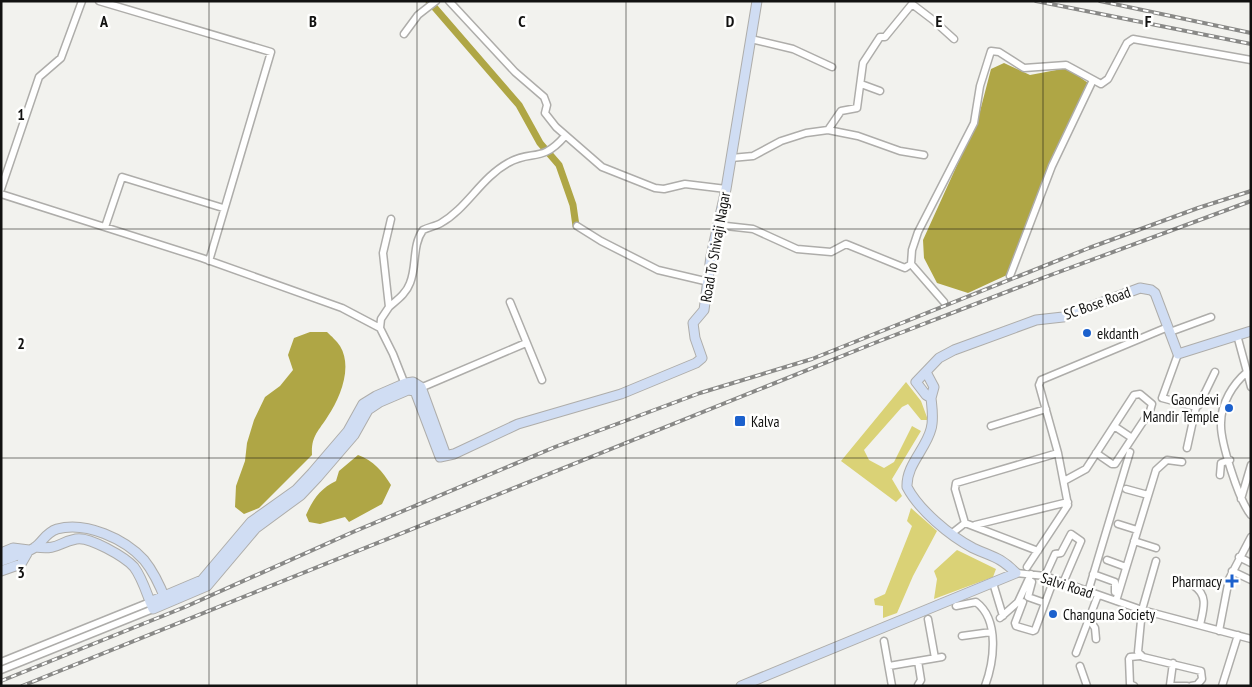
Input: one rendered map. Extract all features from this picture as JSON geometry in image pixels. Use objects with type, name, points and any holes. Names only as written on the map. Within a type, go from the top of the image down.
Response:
[{"type":"street","points":[[1,189],[39,77],[61,58],[82,1]]},
{"type":"street","points":[[99,1],[271,52],[223,208],[209,261]]},
{"type":"street","points":[[449,1],[515,72],[544,96],[547,106],[545,113],[565,136],[602,167],[655,188],[664,189],[685,184],[726,190]]},
{"type":"street","name":"Road To Shivaji Nagar","points":[[412,388],[443,456],[454,454],[518,424],[621,394],[696,363],[702,358],[694,338],[693,323],[704,310],[717,225],[726,190],[757,1]]},
{"type":"street","points":[[404,34],[418,14],[435,2]]},
{"type":"street","points":[[828,130],[841,111],[857,108],[863,63],[880,37],[885,37],[912,4],[954,39]]},
{"type":"street","points":[[944,302],[912,264],[914,241],[974,123],[980,86],[990,51],[999,52],[1024,68],[1066,66],[1100,84],[1106,81],[1127,43],[1132,39],[1251,60]]},
{"type":"street","points":[[750,40],[792,49],[832,67]]},
{"type":"street","points":[[1010,276],[1052,166],[1093,80]]},
{"type":"street","points":[[861,84],[880,91]]},
{"type":"street","points":[[731,158],[753,156],[781,141],[806,133],[828,130],[858,136],[900,151],[924,155]]},
{"type":"street","points":[[380,328],[381,319],[389,307],[404,294],[410,283],[418,241],[423,230],[441,223],[454,214],[495,172],[509,162],[543,155],[556,147],[565,136]]},
{"type":"street","points":[[105,227],[122,177],[223,208]]},
{"type":"street","points":[[1,194],[209,261],[342,308],[380,328],[412,388]]},
{"type":"street","points":[[389,307],[383,253],[391,219]]},
{"type":"street","points":[[717,225],[753,229],[797,249],[831,252],[846,244],[901,268],[909,267],[912,264]]},
{"type":"street","points":[[577,226],[601,241],[658,270],[709,282]]},
{"type":"street","name":"SC Bose Road","points":[[931,398],[926,396],[916,382],[939,358],[954,350],[1036,320],[1063,317],[1134,289],[1147,289],[1155,293],[1178,354]]},
{"type":"street","points":[[510,302],[542,380]]},
{"type":"street","points":[[1027,567],[1067,508],[1068,502],[1058,453],[1039,385],[1045,376],[1169,329],[1211,317]]},
{"type":"street","points":[[1196,407],[1162,398],[1178,354],[1251,331]]},
{"type":"street","points":[[1237,335],[1251,387]]},
{"type":"street","points":[[1,662],[151,605],[207,586],[212,573],[256,528],[301,495],[312,484],[354,435],[368,410],[380,402],[412,388],[526,342]]},
{"type":"street","points":[[741,686],[1016,573],[1001,559],[975,549],[951,534],[907,487],[908,474],[931,430],[933,415],[931,398],[934,387],[926,372]]},
{"type":"street","points":[[1187,448],[1196,407],[1199,405],[1215,372]]},
{"type":"street","points":[[1247,372],[1235,381],[1223,412],[1221,424],[1241,499],[1251,515]]},
{"type":"street","points":[[1064,482],[1086,468],[1134,395],[1140,394],[1152,404],[1152,408],[1114,465],[1096,453]]},
{"type":"street","points":[[991,426],[1046,409]]},
{"type":"street","points":[[1114,426],[1132,438]]},
{"type":"street","points":[[1088,592],[1130,452]]},
{"type":"street","points":[[965,523],[955,489],[956,484],[1058,453]]},
{"type":"street","points":[[1114,601],[1158,466],[1167,460],[1182,462]]},
{"type":"street","points":[[1220,475],[1221,462],[1230,460]]},
{"type":"street","points":[[1241,499],[1251,465]]},
{"type":"street","points":[[1126,489],[1148,495]]},
{"type":"street","points":[[975,525],[1068,502]]},
{"type":"street","points":[[951,534],[965,523],[975,525],[1038,552]]},
{"type":"street","points":[[1118,524],[1137,530]]},
{"type":"street","points":[[1,571],[21,564],[46,534],[56,529],[72,527],[100,532],[131,548],[146,562],[166,600]]},
{"type":"street","points":[[1045,576],[1055,554],[1061,553],[1071,534],[1081,541],[1063,583]]},
{"type":"street","points":[[1220,631],[1232,571],[1251,537]]},
{"type":"street","points":[[1,552],[12,548],[52,549],[77,538],[103,546],[133,566],[144,584],[151,605]]},
{"type":"street","points":[[1134,541],[1156,548]]},
{"type":"street","points":[[1,561],[32,549]]},
{"type":"street","points":[[1239,557],[1251,564]]},
{"type":"street","points":[[1107,560],[1126,567]]},
{"type":"street","points":[[1140,656],[1138,647],[1142,610],[1156,561]]},
{"type":"street","points":[[1232,571],[1251,580]]},
{"type":"street","name":"Salvi Road","points":[[1016,573],[1045,576],[1142,610],[1251,639]]},
{"type":"street","points":[[993,582],[1002,617],[1018,602],[1033,574]]},
{"type":"street","points":[[1033,574],[1028,596],[1045,603]]},
{"type":"street","points":[[1093,574],[1116,583],[1114,601]]},
{"type":"street","points":[[1023,602],[1015,623],[1016,626],[1033,631],[1054,579]]},
{"type":"street","points":[[1194,586],[1199,590],[1204,599],[1200,625]]},
{"type":"street","points":[[1076,653],[1098,595]]},
{"type":"street","points":[[956,606],[978,603],[989,622],[993,639],[992,662],[985,686]]},
{"type":"street","points":[[1,670],[151,605]]},
{"type":"street","points":[[928,619],[935,658]]},
{"type":"street","points":[[1089,619],[1095,628],[1096,640]]},
{"type":"street","points":[[962,636],[991,632]]},
{"type":"street","points":[[1222,686],[1238,635]]},
{"type":"street","points":[[884,641],[892,686]]},
{"type":"street","points":[[1134,686],[1130,684],[1129,659],[1140,656],[1200,671],[1202,679],[1197,685],[1191,686]]},
{"type":"street","points":[[889,666],[942,657]]},
{"type":"street","points":[[916,685],[921,680],[918,661]]},
{"type":"street","points":[[1173,663],[1170,685],[1187,686]]},
{"type":"street","points":[[1080,666],[1087,686]]},
{"type":"shaded area","points":[[1004,63],[1030,75],[1067,68],[1088,83],[1007,275],[968,293],[937,283],[924,258],[923,240],[978,119],[991,69]]},
{"type":"shaded area","points":[[310,332],[327,332],[336,340],[344,354],[345,373],[337,400],[318,430],[313,443],[312,455],[259,508],[244,514],[235,507],[236,486],[245,461],[247,443],[254,420],[265,397],[280,386],[293,370],[288,355],[294,338]]},
{"type":"shaded area","points":[[906,382],[921,401],[928,420],[921,420],[908,404],[902,407],[864,450],[869,460],[884,468],[894,462],[912,426],[921,431],[892,479],[902,496],[896,502],[841,461]]},
{"type":"shaded area","points":[[358,455],[377,467],[391,485],[382,504],[349,522],[345,517],[320,524],[309,522],[306,515],[315,499],[326,487],[336,481],[339,471]]},
{"type":"shaded area","points":[[911,508],[937,531],[913,576],[897,613],[883,618],[883,606],[875,605],[874,599],[885,594],[912,526],[907,521]]},
{"type":"shaded area","points":[[957,550],[996,569],[993,577],[934,599],[937,579],[934,571]]},
{"type":"waterway","points":[[429,1],[519,105],[540,143],[559,165],[573,205],[576,226]]},
{"type":"railway","points":[[1036,1],[1251,44]]},
{"type":"railway","points":[[1100,1],[1251,33]]},
{"type":"railway","points":[[1,681],[185,607],[353,532],[555,447],[700,393],[812,359],[1089,248],[1198,208],[1251,191]]},
{"type":"railway","points":[[22,686],[877,342],[1251,201]]},
{"type":"place","name":"ekdanth","points":[[1087,333]]},
{"type":"place","name":"Gaondevi Mandir Temple","points":[[1229,408]]},
{"type":"place","name":"Kalva","points":[[740,421]]},
{"type":"place","name":"Pharmacy","points":[[1232,581]]},
{"type":"place","name":"Changuna Society","points":[[1053,614]]}]
